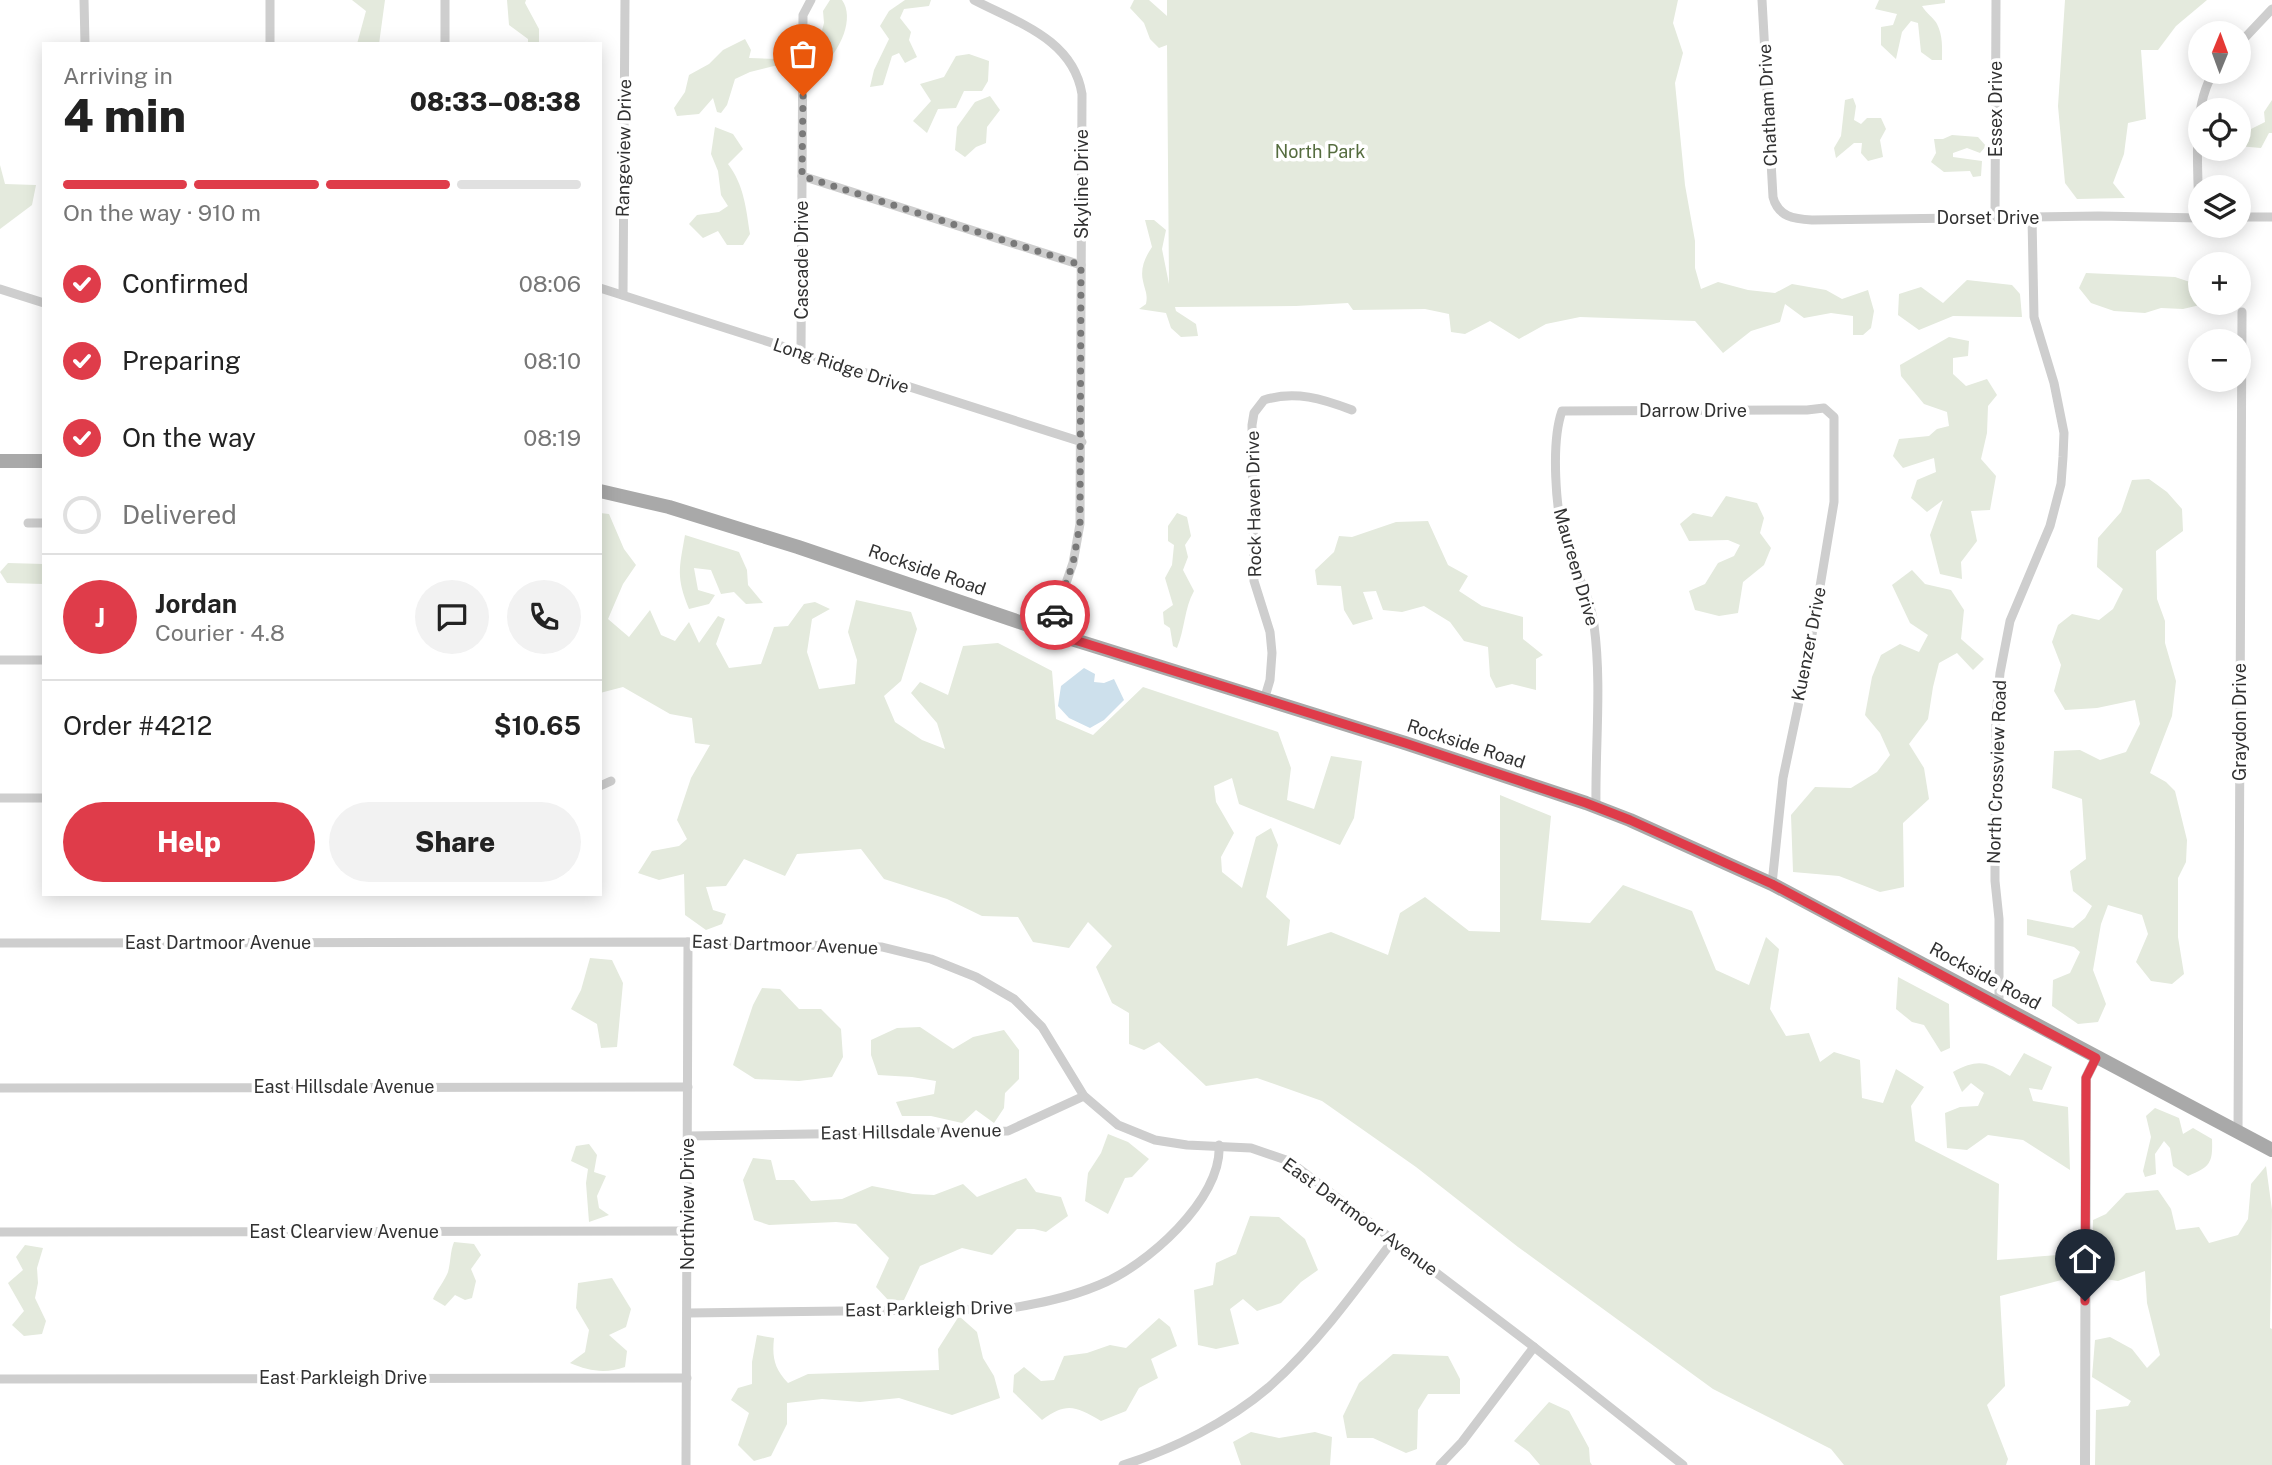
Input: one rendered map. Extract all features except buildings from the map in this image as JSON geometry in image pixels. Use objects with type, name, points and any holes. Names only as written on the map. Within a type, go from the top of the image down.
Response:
[{"type":"main road","points":[[0,461],[42,461]]},
{"type":"main road","name":"Rockside Road","points":[[602,491],[669,507],[798,547],[1049,632],[1405,743],[1596,807],[1772,884],[2272,1150]]},
{"type":"street","points":[[84,0],[85,42]]},
{"type":"street","points":[[270,0],[270,42]]},
{"type":"street","points":[[445,0],[445,42]]},
{"type":"street","name":"Rangeview Drive","points":[[622,295],[625,0]]},
{"type":"street","name":"Cascade Drive","points":[[801,353],[803,15],[811,0]]},
{"type":"street","name":"Skyline Drive","points":[[974,0],[1052,41],[1074,68],[1082,94],[1080,524],[1077,544],[1049,632]]},
{"type":"street","name":"Chatham Drive","points":[[1762,0],[1773,197],[1778,210]]},
{"type":"street","name":"Essex Drive","points":[[1996,0],[1996,217]]},
{"type":"street","points":[[2251,31],[2272,9]]},
{"type":"street","points":[[2199,175],[2199,116],[2203,94],[2208,84]]},
{"type":"street","points":[[802,176],[1081,265]]},
{"type":"street","name":"Dorset Drive","points":[[1778,210],[1794,219],[2188,218]]},
{"type":"street","points":[[2251,217],[2272,216]]},
{"type":"street","name":"North Crossview Road","points":[[1999,1004],[1995,821],[1996,715],[2000,673],[2010,621],[2050,526],[2061,484],[2063,457],[2064,433],[2054,383],[2034,317],[2032,218]]},
{"type":"street","points":[[0,289],[42,302]]},
{"type":"street","name":"Long Ridge Drive","points":[[602,289],[1082,442]]},
{"type":"street","name":"Graydon Drive","points":[[2238,1132],[2242,315]]},
{"type":"street","name":"Rock Haven Drive","points":[[1264,700],[1270,680],[1272,653],[1270,632],[1254,581],[1254,413],[1264,400],[1287,395],[1320,397],[1352,410]]},
{"type":"street","name":"Darrow Drive","points":[[1562,411],[1824,408]]},
{"type":"street","name":"Kuenzer Drive","points":[[1772,884],[1783,778],[1808,659],[1834,502],[1833,417],[1824,408]]},
{"type":"street","name":"Maureen Drive","points":[[1562,411],[1557,426],[1557,500],[1564,539],[1594,622],[1596,807]]},
{"type":"street","points":[[28,523],[42,523]]},
{"type":"street","points":[[0,660],[42,660]]},
{"type":"street","points":[[602,785],[611,781]]},
{"type":"street","points":[[0,798],[42,798]]},
{"type":"street","name":"East Dartmoor Avenue","points":[[0,943],[688,942],[882,947],[931,959],[976,977],[1014,999],[1042,1027],[1084,1096],[1118,1125],[1155,1140],[1187,1145],[1251,1148],[1289,1161],[1534,1347],[1671,1461],[1683,1465]]},
{"type":"street","name":"Northview Drive","points":[[686,1465],[688,942]]},
{"type":"street","points":[[2085,1465],[2086,1078],[2096,1058]]},
{"type":"street","name":"East Hillsdale Avenue","points":[[0,1088],[688,1087]]},
{"type":"street","name":"East Hillsdale Avenue","points":[[689,1136],[1008,1131],[1084,1096]]},
{"type":"street","name":"East Parkleigh Drive","points":[[688,1313],[1005,1309],[1055,1301],[1113,1278],[1136,1264],[1169,1236],[1196,1207],[1213,1179],[1220,1158],[1219,1145]]},
{"type":"street","name":"East Clearview Avenue","points":[[0,1233],[687,1231]]},
{"type":"street","points":[[1123,1465],[1194,1436],[1267,1388],[1305,1351],[1394,1239]]},
{"type":"street","points":[[1440,1465],[1462,1442],[1534,1347]]},
{"type":"street","name":"East Parkleigh Drive","points":[[0,1379],[687,1378]]},
{"type":"green space","points":[[352,0],[385,0],[379,42],[358,42],[366,11]]},
{"type":"green space","points":[[507,0],[526,0],[525,3],[539,29],[539,42],[528,42],[528,39],[509,25]]},
{"type":"green space","points":[[830,0],[842,0],[847,16],[840,42],[825,63],[817,49],[824,23],[823,11]]},
{"type":"green space","points":[[905,0],[931,0],[929,6],[904,9],[900,18],[911,32],[909,40],[917,57],[905,63],[899,53],[892,56],[883,85],[870,87],[874,70],[889,39],[880,26],[889,11]]},
{"type":"green space","name":"North Park","points":[[1134,0],[1149,0],[1167,16],[1167,0],[1678,0],[1673,23],[1683,53],[1675,83],[1685,185],[1695,241],[1695,268],[1701,289],[1718,282],[1748,290],[1775,293],[1792,284],[1826,290],[1842,299],[1868,290],[1874,311],[1871,328],[1863,335],[1853,335],[1853,316],[1831,313],[1804,318],[1785,304],[1780,322],[1751,331],[1723,353],[1695,321],[1580,317],[1546,324],[1519,339],[1490,321],[1465,334],[1451,332],[1449,314],[1425,309],[1353,310],[1348,303],[1175,307],[1176,311],[1196,324],[1198,336],[1181,337],[1171,328],[1166,313],[1139,309],[1146,304],[1142,272],[1152,247],[1145,220],[1154,220],[1166,230],[1162,249],[1169,284],[1167,45],[1159,48],[1150,39],[1144,23],[1130,8]]},
{"type":"green space","points":[[1879,0],[1945,0],[1945,3],[1922,6],[1939,28],[1942,60],[1932,60],[1921,52],[1918,23],[1911,21],[1902,32],[1896,59],[1881,45],[1881,27],[1893,25],[1897,14],[1875,9]]},
{"type":"green space","points":[[2065,0],[2207,0],[2176,26],[2158,50],[2141,50],[2146,119],[2128,123],[2124,154],[2113,183],[2125,198],[2077,199],[2065,183],[2058,106]]},
{"type":"green space","points":[[745,39],[751,50],[749,58],[778,59],[778,65],[735,79],[727,105],[721,113],[717,112],[713,98],[699,114],[677,116],[674,108],[685,92],[689,75],[709,64],[723,50]]},
{"type":"green space","points":[[969,54],[989,61],[988,81],[982,91],[964,91],[956,108],[938,109],[927,133],[913,121],[931,101],[920,84],[944,77],[956,56]]},
{"type":"green space","points":[[990,96],[1000,110],[987,127],[986,143],[976,147],[965,157],[955,150],[957,127],[975,102]]},
{"type":"green space","points":[[1853,98],[1856,106],[1854,120],[1861,124],[1867,118],[1881,118],[1886,129],[1880,140],[1883,157],[1868,161],[1861,153],[1862,143],[1854,143],[1836,158],[1834,148],[1841,136],[1845,100]]},
{"type":"green space","points":[[2272,100],[2272,133],[2269,133],[2261,148],[2251,147],[2251,129],[2265,122],[2264,112]]},
{"type":"green space","points":[[715,127],[733,134],[743,149],[728,164],[738,180],[746,206],[750,234],[743,245],[727,245],[718,231],[703,238],[689,224],[697,215],[719,212],[728,206],[721,195],[718,171],[711,154]]},
{"type":"green space","points":[[1952,135],[1978,137],[1986,146],[1980,153],[1967,148],[1953,153],[1953,157],[1982,161],[1981,176],[1973,177],[1970,171],[1944,172],[1931,162],[1936,153],[1934,139]]},
{"type":"green space","points":[[0,165],[5,184],[36,185],[32,205],[0,229]]},
{"type":"green space","points":[[2086,273],[2175,277],[2188,281],[2188,308],[2161,308],[2145,313],[2114,311],[2091,303],[2079,288]]},
{"type":"green space","points":[[1967,280],[2012,285],[2020,294],[2022,317],[1953,316],[1919,330],[1898,315],[1899,294],[1921,287],[1943,303]]},
{"type":"green space","points":[[1949,337],[1969,341],[1968,356],[1953,358],[1953,374],[1966,386],[1987,379],[1997,395],[1988,406],[1987,433],[1981,459],[1996,476],[1990,510],[1971,511],[1977,541],[1961,562],[1962,579],[1940,574],[1930,535],[1943,500],[1927,512],[1911,498],[1917,480],[1936,472],[1934,458],[1903,468],[1893,456],[1899,439],[1929,436],[1937,429],[1949,426],[1947,412],[1924,404],[1901,376],[1900,365]]},
{"type":"green space","points":[[2149,479],[2167,492],[2182,509],[2183,531],[2156,551],[2157,599],[2165,621],[2165,643],[2176,681],[2172,716],[2150,773],[2175,791],[2187,840],[2186,862],[2178,878],[2178,937],[2184,974],[2172,984],[2151,981],[2136,962],[2148,934],[2142,915],[2108,905],[2101,924],[2093,970],[2106,1004],[2098,1022],[2078,1024],[2052,1006],[2053,980],[2070,973],[2080,952],[2074,947],[2027,935],[2027,919],[2073,928],[2085,918],[2092,906],[2073,891],[2070,871],[2086,859],[2082,799],[2052,788],[2054,751],[2080,750],[2100,760],[2126,752],[2140,724],[2135,700],[2097,708],[2065,710],[2054,691],[2061,665],[2052,642],[2058,625],[2072,614],[2099,620],[2113,609],[2123,589],[2097,567],[2098,538],[2121,512],[2132,480]]},
{"type":"green space","points":[[1726,496],[1757,503],[1764,518],[1760,533],[1771,548],[1764,565],[1743,582],[1738,613],[1719,616],[1695,610],[1689,591],[1705,584],[1718,563],[1734,556],[1740,545],[1728,540],[1689,541],[1680,524],[1693,513],[1712,517]]},
{"type":"green space","points":[[602,513],[609,514],[624,549],[636,565],[623,584],[608,619],[629,637],[650,610],[661,635],[675,641],[689,622],[699,643],[718,616],[725,619],[716,644],[729,668],[761,664],[774,627],[788,626],[804,604],[815,602],[830,609],[812,619],[807,652],[819,689],[855,684],[857,660],[848,632],[856,600],[911,612],[917,629],[901,681],[884,696],[895,722],[922,740],[945,749],[937,723],[911,693],[920,682],[948,695],[963,646],[998,643],[1052,671],[1056,719],[1093,735],[1143,687],[1278,732],[1291,768],[1287,800],[1314,809],[1331,756],[1362,761],[1354,818],[1340,845],[1239,804],[1232,778],[1214,786],[1216,802],[1234,833],[1221,857],[1222,872],[1242,888],[1256,837],[1271,828],[1278,845],[1266,897],[1290,920],[1287,946],[1331,932],[1388,955],[1400,913],[1425,897],[1469,931],[1500,932],[1500,795],[1551,816],[1541,920],[1590,923],[1623,885],[1692,911],[1716,970],[1749,985],[1766,937],[1779,949],[1770,1009],[1786,1036],[1809,1033],[1820,1062],[1834,1052],[1860,1060],[1862,1098],[1883,1103],[1896,1069],[1924,1087],[1911,1106],[1915,1141],[1999,1184],[1997,1260],[2070,1254],[2069,1278],[2000,1296],[2005,1386],[1987,1405],[2008,1459],[2006,1465],[1844,1465],[1831,1449],[1713,1389],[1518,1247],[1416,1167],[1322,1101],[1257,1078],[1206,1086],[1159,1042],[1144,1050],[1129,1044],[1129,1013],[1112,1003],[1096,967],[1112,946],[1088,922],[1069,948],[1033,942],[1018,917],[982,916],[947,899],[884,879],[861,849],[797,854],[785,876],[744,859],[726,886],[706,887],[713,910],[726,914],[722,924],[706,930],[685,915],[684,874],[659,880],[638,873],[652,851],[679,846],[687,839],[677,820],[691,778],[710,745],[695,743],[692,718],[670,714],[623,687],[602,692]]},
{"type":"green space","points":[[1177,513],[1187,517],[1191,536],[1185,545],[1188,557],[1183,570],[1194,591],[1177,648],[1173,646],[1170,628],[1164,624],[1163,612],[1173,605],[1165,578],[1172,565],[1174,545],[1168,541],[1168,526]]},
{"type":"green space","points":[[1428,521],[1448,565],[1468,576],[1459,591],[1482,606],[1523,617],[1523,639],[1543,655],[1536,659],[1536,690],[1512,684],[1496,688],[1490,676],[1488,647],[1464,641],[1450,622],[1424,606],[1402,612],[1383,610],[1376,591],[1363,592],[1373,619],[1353,625],[1344,610],[1341,586],[1317,585],[1315,570],[1334,552],[1339,536],[1352,537],[1396,522]]},
{"type":"green space","points":[[685,535],[739,552],[747,570],[748,585],[763,603],[746,604],[734,592],[721,594],[711,570],[694,568],[698,590],[715,595],[709,604],[689,609],[680,573]]},
{"type":"green space","points":[[8,563],[42,564],[42,584],[7,583],[0,572]]},
{"type":"green space","points":[[1912,570],[1925,584],[1951,590],[1964,610],[1961,639],[1984,659],[1973,670],[1957,653],[1939,663],[1928,719],[1909,744],[1924,768],[1929,799],[1903,823],[1904,887],[1880,892],[1839,876],[1793,872],[1791,815],[1815,787],[1851,788],[1877,772],[1890,755],[1880,733],[1865,715],[1872,677],[1881,655],[1900,644],[1919,652],[1928,635],[1910,623],[1892,585]]},
{"type":"green space","points":[[590,958],[612,960],[623,983],[617,1047],[601,1048],[597,1024],[571,1009],[581,990]]},
{"type":"green space","points":[[1898,977],[1949,1004],[1950,1048],[1941,1052],[1924,1025],[1912,1022],[1896,1009]]},
{"type":"green space","points":[[762,988],[780,989],[799,1009],[821,1009],[841,1029],[843,1057],[832,1077],[799,1081],[755,1079],[733,1065],[753,1005]]},
{"type":"green space","points":[[920,1027],[953,1049],[973,1037],[1004,1030],[1019,1050],[1019,1079],[1005,1093],[1004,1108],[994,1123],[976,1110],[962,1123],[931,1116],[902,1116],[896,1102],[934,1094],[936,1081],[878,1075],[871,1055],[871,1040],[897,1028]]},
{"type":"green space","points":[[2024,1053],[2052,1067],[2042,1090],[2029,1088],[2033,1101],[2068,1107],[2070,1170],[2023,1140],[1988,1135],[1967,1150],[1947,1148],[1945,1113],[1960,1107],[1978,1106],[1984,1093],[1971,1083],[1962,1092],[1953,1072],[1976,1063],[1989,1065],[2010,1076]]},
{"type":"green space","points":[[2155,1108],[2179,1118],[2183,1134],[2193,1128],[2212,1139],[2211,1159],[2206,1167],[2188,1176],[2173,1166],[2170,1148],[2164,1141],[2155,1154],[2156,1174],[2145,1177],[2143,1171],[2151,1137],[2146,1116]]},
{"type":"green space","points":[[1108,1134],[1128,1142],[1149,1159],[1132,1177],[1125,1178],[1108,1214],[1085,1201],[1088,1173],[1101,1153]]},
{"type":"green space","points":[[589,1144],[597,1155],[594,1172],[606,1176],[597,1196],[599,1208],[609,1215],[589,1222],[586,1183],[588,1169],[571,1161],[576,1146]]},
{"type":"green space","points":[[753,1158],[771,1160],[776,1180],[794,1180],[811,1201],[842,1199],[872,1186],[934,1195],[963,1184],[977,1197],[1026,1178],[1036,1192],[1061,1197],[1068,1216],[1046,1232],[1017,1229],[992,1255],[962,1248],[920,1266],[904,1300],[889,1301],[876,1287],[889,1258],[856,1224],[836,1222],[769,1225],[754,1220],[743,1180]]},
{"type":"green space","points":[[2266,1166],[2272,1210],[2272,1465],[2095,1465],[2096,1410],[2128,1406],[2131,1401],[2092,1377],[2095,1340],[2110,1337],[2132,1349],[2147,1368],[2160,1355],[2147,1303],[2145,1271],[2118,1281],[2092,1277],[2093,1220],[2106,1214],[2126,1193],[2158,1190],[2171,1209],[2176,1230],[2199,1227],[2209,1243],[2238,1235],[2248,1219],[2251,1184]]},
{"type":"green space","points":[[1250,1216],[1279,1217],[1305,1239],[1318,1270],[1301,1282],[1281,1303],[1257,1311],[1243,1299],[1230,1309],[1239,1344],[1216,1349],[1198,1345],[1194,1290],[1213,1285],[1216,1263],[1236,1254]]},
{"type":"green space","points":[[454,1242],[474,1244],[481,1255],[471,1269],[476,1281],[472,1298],[465,1300],[455,1295],[445,1306],[433,1299],[448,1272]]},
{"type":"green space","points":[[25,1245],[43,1248],[37,1268],[35,1298],[46,1321],[42,1334],[24,1336],[12,1325],[24,1311],[8,1283],[23,1270],[16,1257]]},
{"type":"green space","points":[[612,1278],[631,1309],[626,1327],[609,1335],[627,1351],[625,1367],[597,1371],[570,1363],[585,1352],[589,1330],[576,1308],[578,1283]]},
{"type":"green space","points":[[959,1316],[977,1332],[983,1358],[994,1376],[1000,1398],[952,1415],[899,1398],[860,1402],[822,1399],[787,1403],[787,1424],[771,1456],[754,1461],[738,1445],[749,1413],[731,1400],[738,1388],[752,1384],[752,1362],[757,1335],[774,1338],[775,1362],[788,1383],[808,1374],[939,1370],[938,1349]]},
{"type":"green space","points":[[1159,1318],[1170,1327],[1177,1346],[1151,1359],[1158,1378],[1139,1388],[1126,1411],[1101,1421],[1077,1409],[1065,1408],[1042,1420],[1013,1392],[1014,1375],[1024,1367],[1041,1381],[1054,1380],[1064,1356],[1087,1353],[1110,1345],[1126,1348]]},
{"type":"green space","points":[[1393,1354],[1448,1356],[1460,1379],[1460,1394],[1428,1394],[1418,1410],[1417,1449],[1406,1453],[1373,1438],[1347,1438],[1343,1416],[1359,1383]]},
{"type":"green space","points":[[1549,1402],[1569,1411],[1589,1448],[1592,1465],[1540,1465],[1514,1441]]},
{"type":"green space","points":[[1251,1432],[1279,1438],[1315,1432],[1332,1437],[1330,1465],[1241,1465],[1233,1442]]},
{"type":"water","points":[[1084,668],[1095,674],[1094,682],[1104,683],[1114,679],[1124,700],[1104,720],[1090,728],[1069,718],[1058,706],[1061,686]]},
{"type":"way so far","points":[[803,96],[802,176],[1081,265],[1080,524],[1073,563],[1055,615]]},
{"type":"route","points":[[1055,615],[1049,632],[1405,743],[1630,820],[1772,884],[2096,1058],[2086,1078],[2085,1301]]}]
